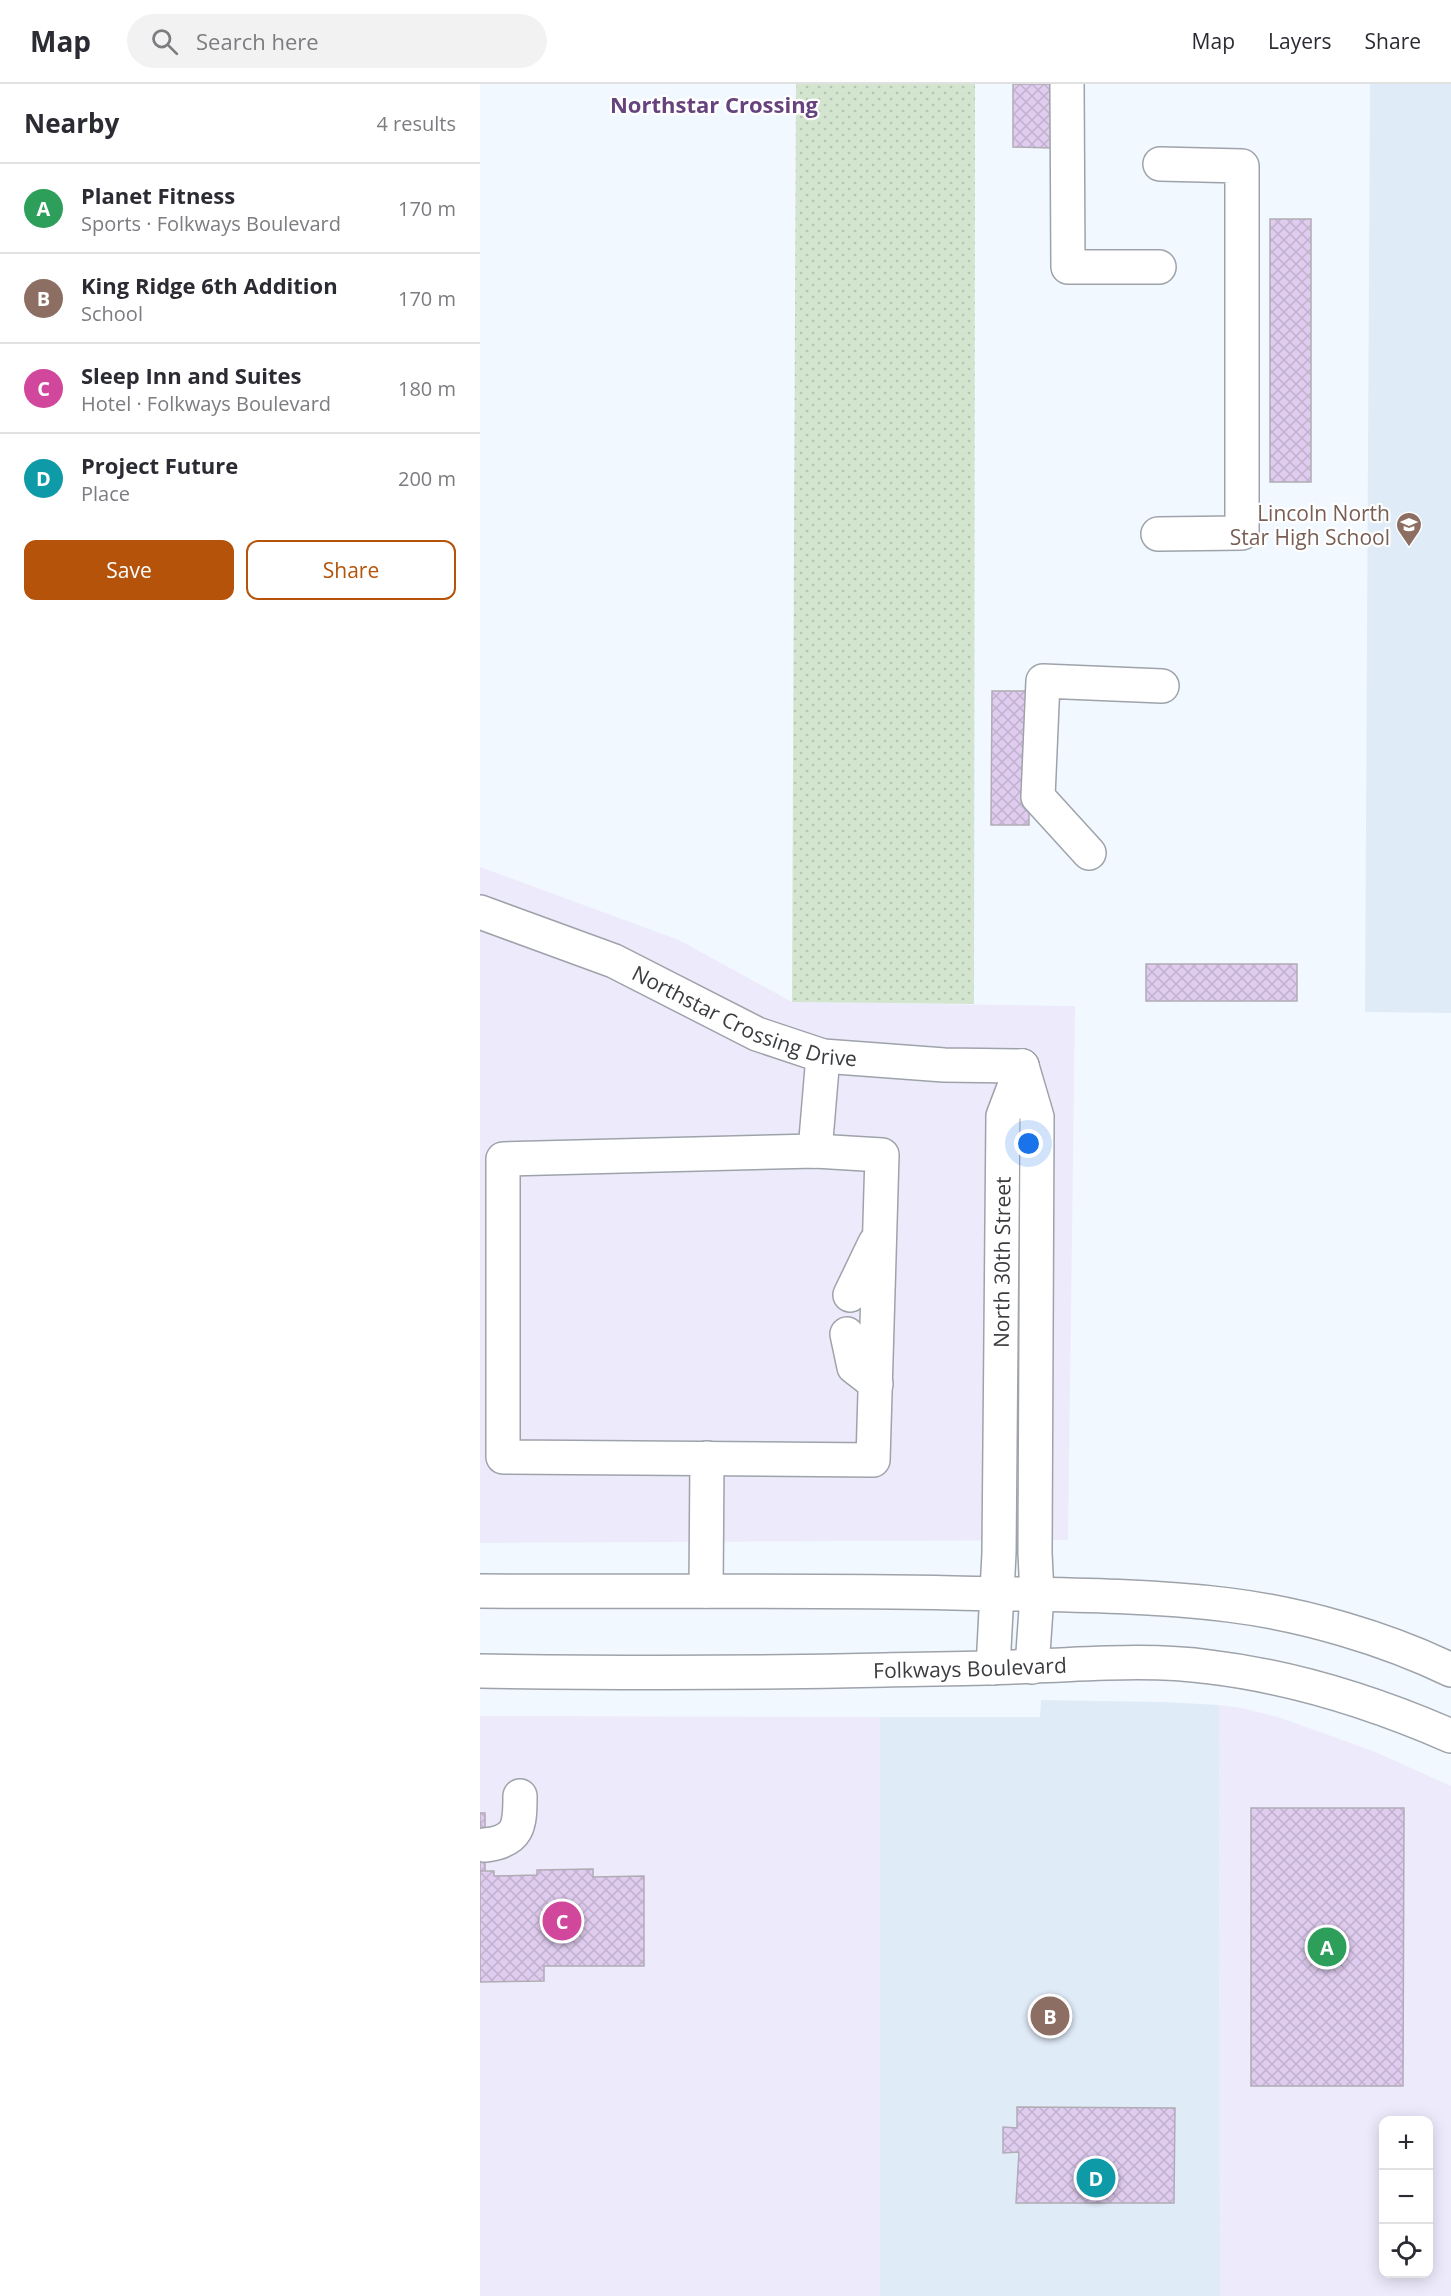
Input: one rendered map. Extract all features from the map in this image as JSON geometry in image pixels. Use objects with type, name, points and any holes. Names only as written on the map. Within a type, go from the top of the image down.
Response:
[{"type":"street","points":[[1067,84],[1068,267],[1159,267]]},
{"type":"street","points":[[1158,534],[1242,533],[1242,166],[1160,164]]},
{"type":"street","points":[[1089,853],[1038,797],[1043,681],[1162,686]]},
{"type":"street","name":"Northstar Crossing Drive","points":[[480,912],[614,961],[757,1034],[822,1056],[944,1065],[1022,1066]]},
{"type":"street","points":[[815,1151],[822,1056]]},
{"type":"street","name":"North 30th Street","points":[[993,1668],[997,1594],[1003,1116],[1022,1066]]},
{"type":"street","name":"North 30th Street","points":[[1022,1066],[1037,1117],[1035,1552],[1037,1595],[1032,1666]]},
{"type":"street","points":[[815,1151],[882,1155],[873,1460],[503,1456],[503,1159],[815,1151]]},
{"type":"street","points":[[849,1295],[880,1233]]},
{"type":"street","points":[[847,1334],[854,1367],[876,1384]]},
{"type":"street","points":[[706,1592],[707,1458]]},
{"type":"street","points":[[480,1591],[997,1594],[1159,1599],[1257,1610],[1350,1633],[1391,1646],[1451,1670]]},
{"type":"street","name":"Folkways Boulevard","points":[[480,1671],[787,1672],[993,1668],[1121,1662],[1184,1664],[1250,1673],[1337,1692],[1384,1708],[1451,1736]]},
{"type":"street","points":[[485,1845],[502,1840],[516,1831],[520,1821],[520,1796]]},
{"type":"shaded area","name":"Lincoln North Star High School","points":[[1370,84],[1451,84],[1451,1013],[1365,1012]]},
{"type":"shaded area","points":[[480,867],[679,940],[792,1002],[1075,1006],[1068,1540],[480,1543]]},
{"type":"shaded area","points":[[1041,1700],[1219,1705],[1220,2296],[880,2296],[880,1717],[1040,1717]]},
{"type":"shaded area","points":[[1219,1705],[1278,1717],[1373,1751],[1451,1786],[1451,2296],[1220,2296]]},
{"type":"shaded area","points":[[480,1716],[880,1717],[880,2296],[480,2296]]},
{"type":"green space","points":[[796,84],[975,84],[974,1004],[792,1002]]},
{"type":"building","points":[[1013,84],[1051,84],[1051,148],[1013,147]]},
{"type":"building","points":[[1270,219],[1311,219],[1311,482],[1270,482]]},
{"type":"building","points":[[992,691],[1029,691],[1029,825],[991,825]]},
{"type":"building","points":[[1146,964],[1297,964],[1297,1001],[1146,1001]]},
{"type":"building","points":[[1251,1808],[1404,1808],[1403,2086],[1251,2086]]},
{"type":"building","points":[[480,1813],[485,1813],[485,1871],[480,1871]]},
{"type":"building","points":[[593,1869],[593,1877],[644,1876],[644,1966],[544,1966],[544,1981],[480,1982],[480,1871],[494,1871],[494,1876],[537,1875],[537,1870]]},
{"type":"building","points":[[1017,2107],[1175,2108],[1174,2203],[1016,2203],[1019,2152],[1003,2153],[1003,2127],[1017,2128]]},
{"type":"place","name":"Lincoln North Star High School","points":[[1409,548]]},
{"type":"place","name":"Sleep Inn and Suites","points":[[562,1921]]},
{"type":"place","name":"Planet Fitness","points":[[1327,1947]]},
{"type":"place","name":"King Ridge 6th Addition","points":[[1050,2016]]},
{"type":"place","name":"Project Future","points":[[1096,2178]]},
{"type":"district","name":"Northstar Crossing","points":[[714,104]]}]
